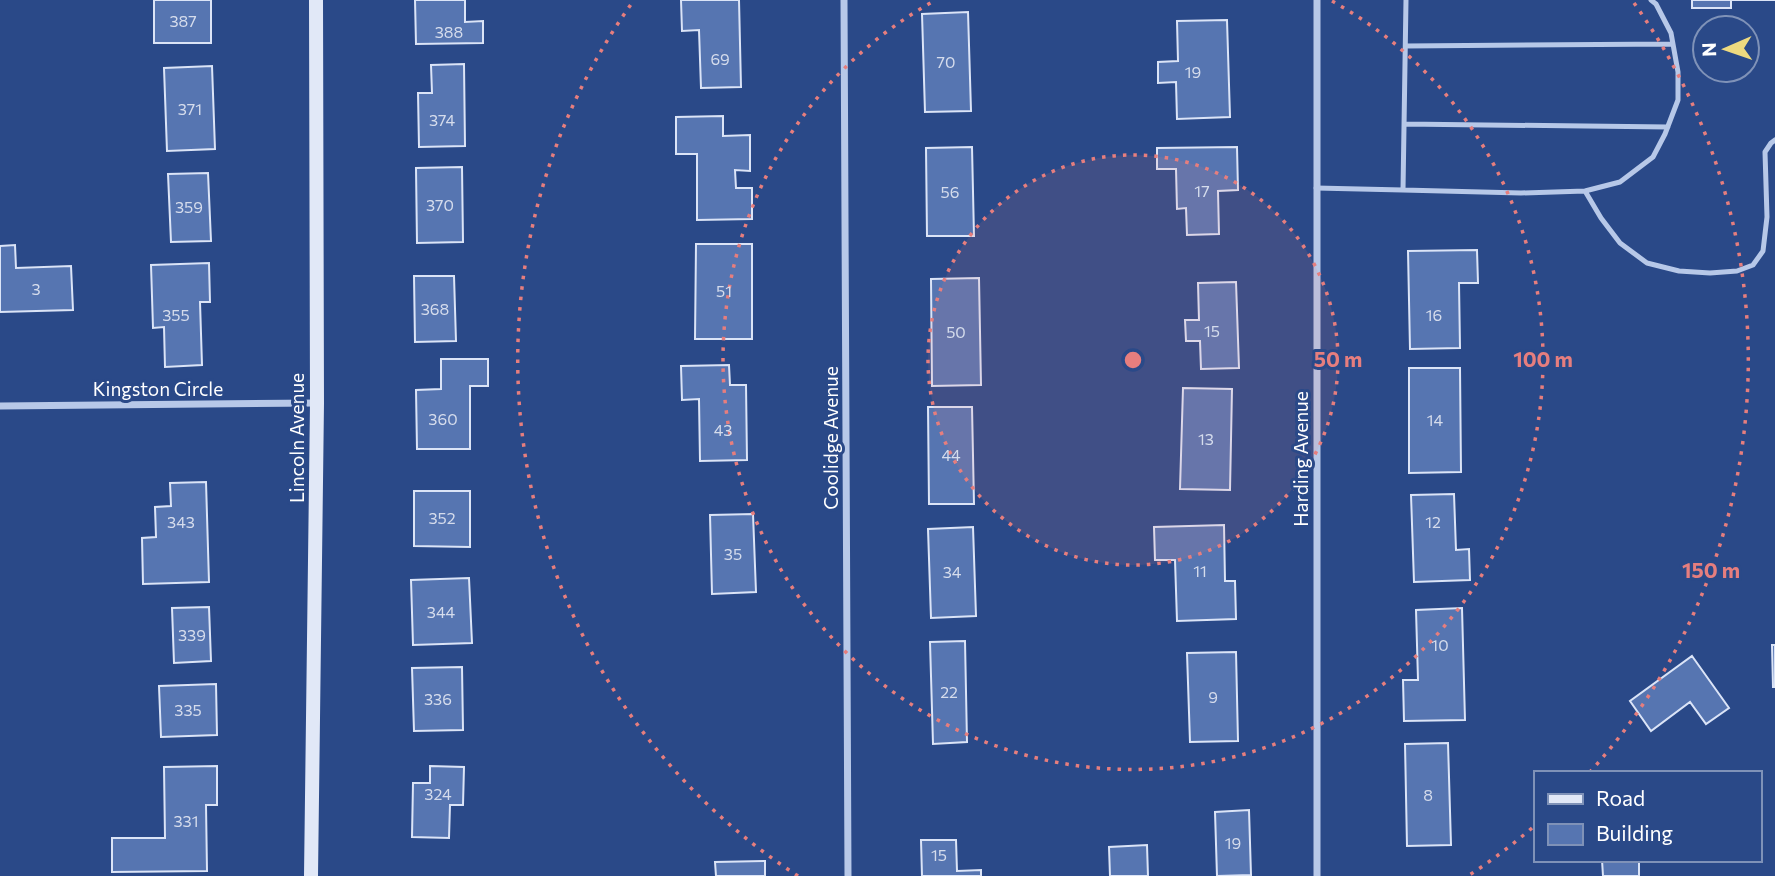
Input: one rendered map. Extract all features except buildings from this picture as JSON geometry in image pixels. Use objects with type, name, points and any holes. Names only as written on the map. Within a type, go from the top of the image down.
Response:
[{"type":"street","name":"Lincoln Avenue","points":[[311,876],[317,404],[316,0]]},
{"type":"street","name":"Coolidge Avenue","points":[[844,0],[848,876]]},
{"type":"street","name":"Harding Avenue","points":[[1317,0],[1317,876]]},
{"type":"street","name":"Kingston Circle","points":[[0,405],[317,404]]},
{"type":"lane","points":[[1403,190],[1406,0]]},
{"type":"lane","points":[[1316,188],[1521,193],[1585,191],[1620,182],[1653,157],[1678,100],[1678,72],[1671,33],[1656,4],[1651,0]]},
{"type":"lane","points":[[1406,46],[1673,44]]},
{"type":"lane","points":[[1404,124],[1668,127]]},
{"type":"lane","points":[[1585,191],[1620,243],[1647,263],[1678,271],[1737,271],[1753,265],[1763,251],[1767,217],[1766,152],[1775,140]]},
{"type":"lane","points":[[1767,217],[1775,217]]}]
